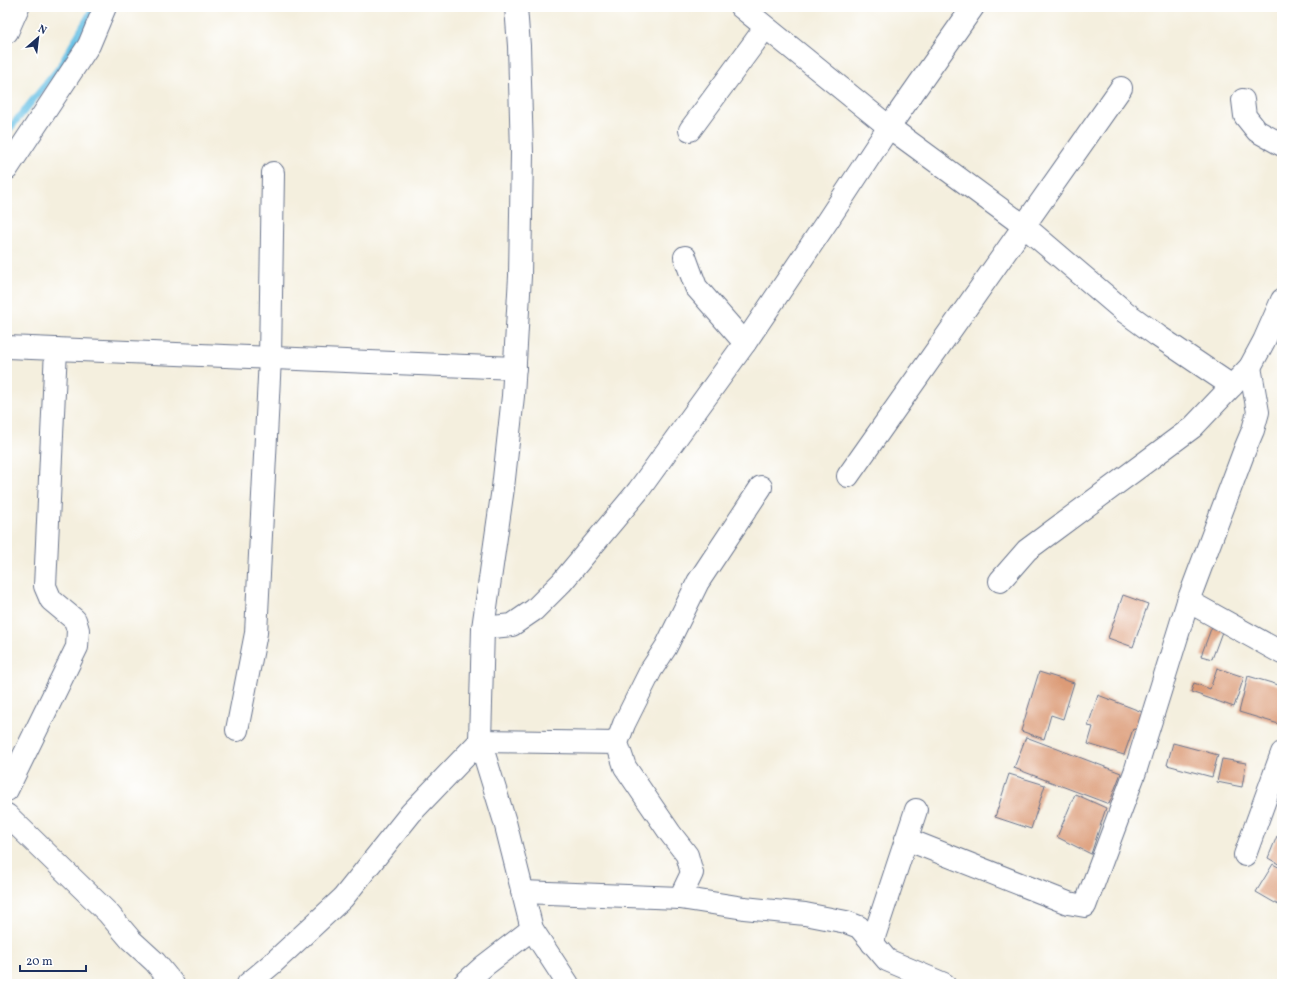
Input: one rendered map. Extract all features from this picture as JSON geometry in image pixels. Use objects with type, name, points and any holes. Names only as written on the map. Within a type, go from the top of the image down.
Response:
[{"type":"street","points":[[7,32],[18,7]]},
{"type":"street","points":[[7,169],[89,45],[105,7]]},
{"type":"street","points":[[516,7],[519,46],[522,153],[520,276],[513,396],[503,488],[483,628],[480,741],[505,822],[532,929],[568,984]]},
{"type":"street","points":[[483,628],[512,625],[534,610],[562,582],[638,491],[745,343],[889,127],[973,7]]},
{"type":"street","points":[[690,130],[756,15],[889,127],[1024,226],[1125,312],[1232,386]]},
{"type":"street","points":[[848,476],[1121,88]]},
{"type":"street","points":[[1243,100],[1245,116],[1257,131],[1282,146]]},
{"type":"street","points":[[237,730],[256,633],[270,358],[273,173]]},
{"type":"street","points":[[685,257],[696,287],[745,343]]},
{"type":"street","points":[[1000,581],[1027,550],[1193,427],[1250,367],[1282,302]]},
{"type":"street","points":[[7,347],[515,368]]},
{"type":"street","points":[[7,790],[77,647],[78,630],[75,620],[51,600],[46,586],[56,349]]},
{"type":"street","points":[[906,839],[1068,903],[1085,906],[1135,772],[1188,601],[1253,430],[1258,412],[1250,367]]},
{"type":"street","points":[[680,898],[692,873],[687,855],[670,833],[625,767],[617,743],[624,724],[647,676],[666,647],[698,582],[761,487]]},
{"type":"street","points":[[1188,601],[1282,653]]},
{"type":"street","points":[[248,984],[273,963],[343,898],[411,813],[480,741],[617,743]]},
{"type":"street","points":[[1245,855],[1282,753]]},
{"type":"street","points":[[872,943],[916,810]]},
{"type":"street","points":[[7,815],[108,913],[130,940],[155,962],[173,984]]},
{"type":"street","points":[[522,892],[680,898],[744,908],[805,914],[846,922],[859,927],[887,960],[944,984]]},
{"type":"street","points":[[464,984],[484,966],[532,929]]},
{"type":"building","points":[[1123,595],[1148,604],[1133,647],[1108,638]]},
{"type":"building","points":[[1212,626],[1223,629],[1212,659],[1201,656]]},
{"type":"building","points":[[1217,668],[1244,677],[1234,707],[1191,692],[1194,683],[1210,689]]},
{"type":"building","points":[[1039,672],[1074,683],[1063,719],[1051,715],[1044,739],[1021,731]]},
{"type":"building","points":[[1248,676],[1282,686],[1282,725],[1239,712]]},
{"type":"building","points":[[1098,695],[1145,713],[1139,731],[1133,729],[1124,755],[1088,744],[1093,727],[1088,726]]},
{"type":"building","points":[[1026,737],[1121,773],[1109,804],[1014,768]]},
{"type":"building","points":[[1173,743],[1218,755],[1212,777],[1167,765]]},
{"type":"building","points":[[1222,759],[1246,763],[1242,787],[1217,782]]},
{"type":"building","points":[[1009,774],[1045,785],[1031,829],[995,817]]},
{"type":"building","points":[[1075,794],[1106,808],[1091,854],[1057,837]]},
{"type":"building","points":[[1277,836],[1282,839],[1282,866],[1268,858]]},
{"type":"building","points":[[1273,864],[1282,869],[1282,907],[1256,892]]},
{"type":"waterway","points":[[7,132],[59,68],[93,9]]}]
